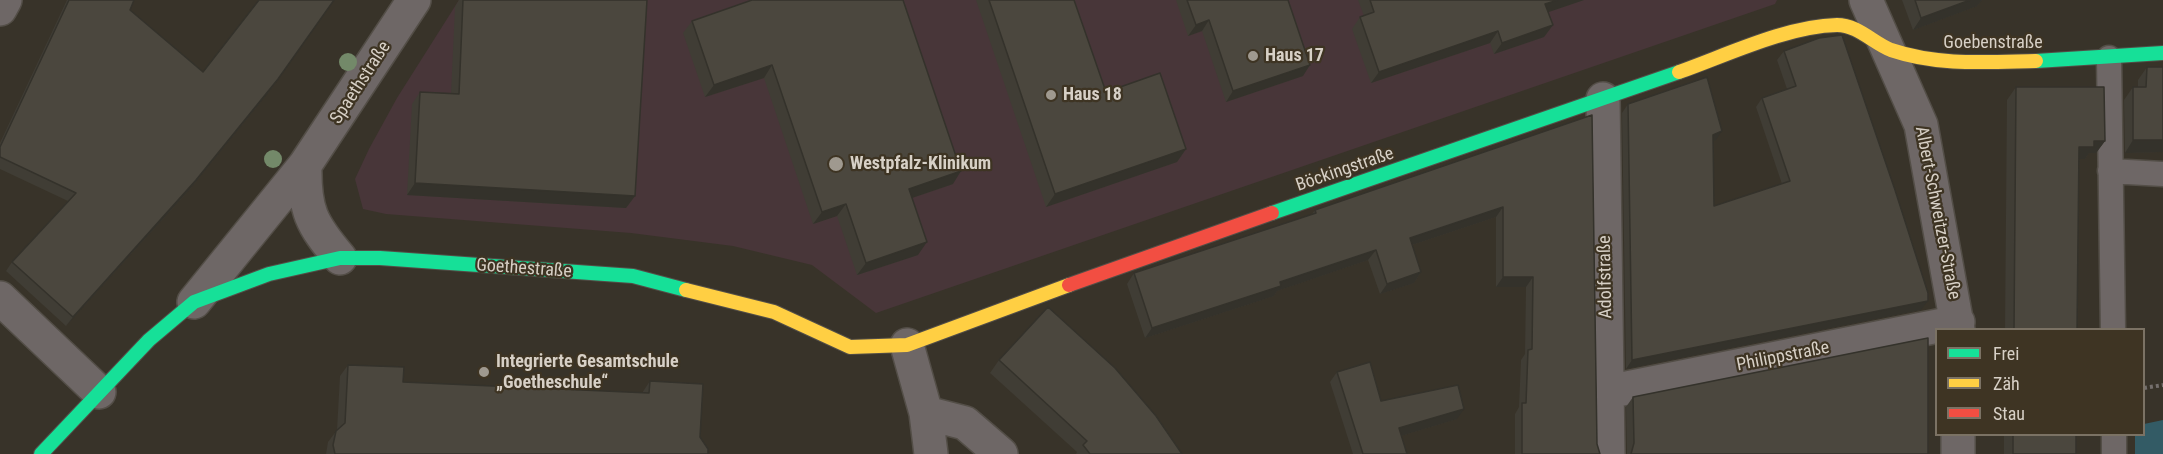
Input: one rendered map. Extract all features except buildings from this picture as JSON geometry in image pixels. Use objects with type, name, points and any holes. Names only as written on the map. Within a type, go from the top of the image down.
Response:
[{"type":"street","points":[[0,9],[5,0]]},
{"type":"street","name":"Spaethstraße","points":[[195,302],[305,165],[414,0]]},
{"type":"street","name":"Albert-Schweitzer-Straße","points":[[1866,0],[1922,125],[1958,326]]},
{"type":"street","name":"Goebenstraße","points":[[1796,31],[1839,25],[1859,31],[1889,49],[1934,61],[2109,58],[2163,53]]},
{"type":"street","name":"Böckingstraße","points":[[906,345],[1086,278],[1796,31]]},
{"type":"street","name":"Adolfstraße","points":[[1603,99],[1608,454]]},
{"type":"street","points":[[305,165],[304,197],[316,230],[340,258]]},
{"type":"street","name":"Goethestraße","points":[[47,451],[149,340],[195,302],[269,274],[340,258],[380,258],[633,276],[774,312],[850,347],[906,345]]},
{"type":"street","points":[[0,298],[99,392]]},
{"type":"street","name":"Philippstraße","points":[[1607,392],[1935,330]]},
{"type":"street","points":[[906,345],[926,413],[931,454]]},
{"type":"street","points":[[926,413],[964,423],[1001,454]]},
{"type":"street","points":[[1958,436],[1958,454]]},
{"type":"lane","points":[[2109,58],[2113,328]]},
{"type":"lane","points":[[2110,171],[2163,174]]},
{"type":"lane","points":[[2114,436],[2114,454]]},
{"type":"path","points":[[2145,387],[2163,385]]},
{"type":"shaded area","name":"Westpfalz-Klinikum","points":[[459,0],[1777,0],[1775,4],[876,313],[812,265],[733,246],[631,233],[386,214],[363,209],[355,179],[397,98]]},
{"type":"water","points":[[2163,420],[2163,454],[2135,454],[2135,436],[2145,436],[2145,424]]},
{"type":"traffic: fast","points":[[2036,61],[2163,53]]},
{"type":"traffic: fast","points":[[1272,213],[1679,72]]},
{"type":"traffic: fast","points":[[41,454],[149,340],[194,302],[269,274],[340,258],[380,258],[633,276],[686,290]]},
{"type":"traffic: slow","points":[[1679,72],[1798,30],[1837,25],[1859,31],[1891,50],[1927,59],[1963,62],[2036,61]]},
{"type":"traffic: slow","points":[[686,290],[774,312],[850,347],[907,345],[1069,285]]},
{"type":"traffic: jam","points":[[1069,285],[1272,213]]},
{"type":"place","name":"Haus 17","points":[[1253,56]]},
{"type":"place","name":"Haus 18","points":[[1051,95]]},
{"type":"place","name":"Westpfalz-Klinikum","points":[[836,164]]},
{"type":"place","name":"Integrierte Gesamtschule „Goetheschule“","points":[[484,372]]}]
